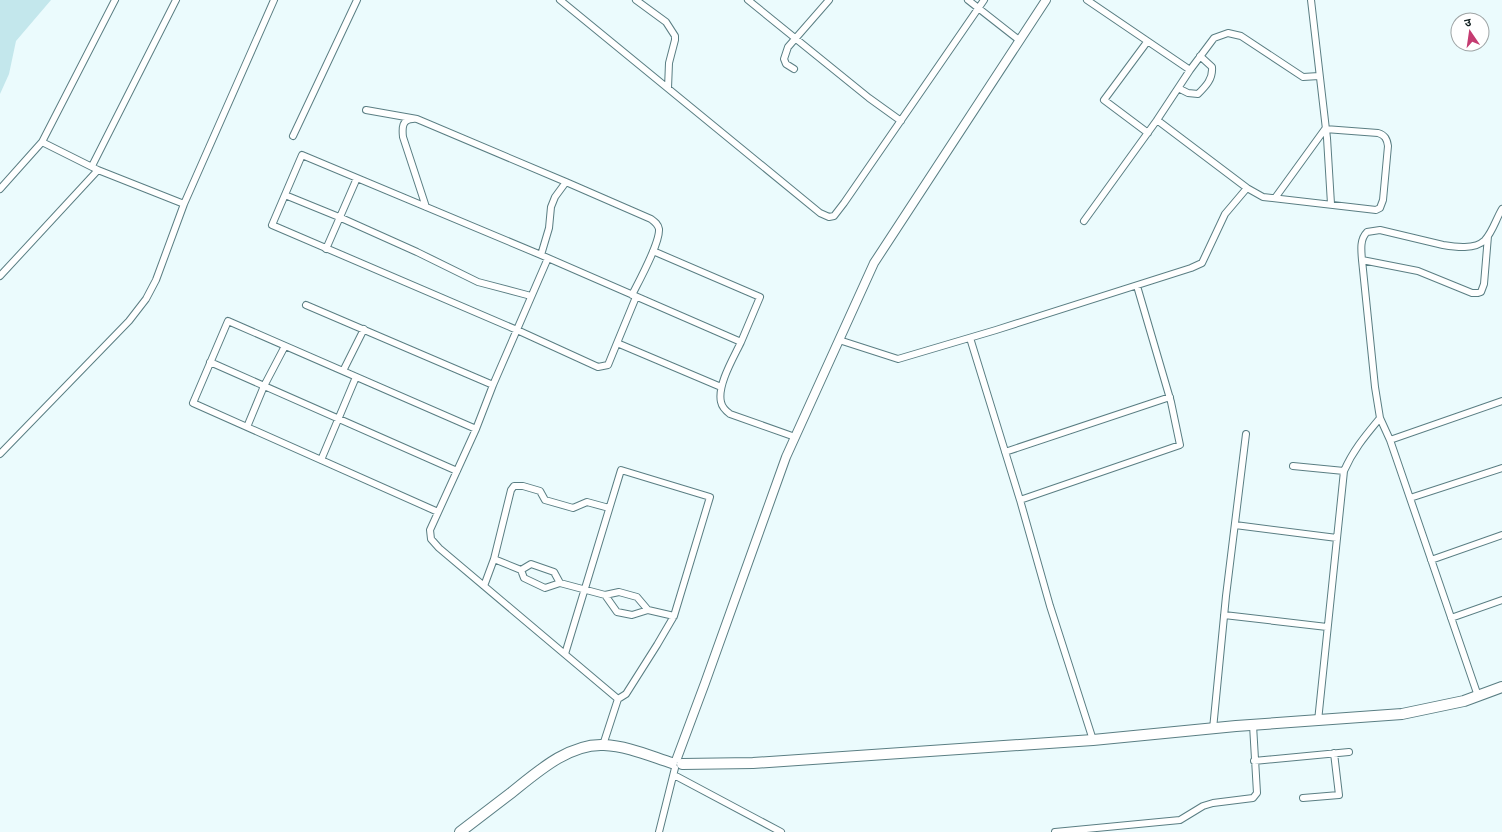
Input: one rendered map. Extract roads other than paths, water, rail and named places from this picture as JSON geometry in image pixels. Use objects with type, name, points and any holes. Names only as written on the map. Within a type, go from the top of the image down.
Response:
[{"type":"main road","points":[[460,832],[551,763],[566,754],[583,748],[603,744],[626,748],[676,766],[753,763],[1093,740],[1253,725],[1402,714],[1464,700],[1502,687]]},
{"type":"street","points":[[0,189],[42,142],[115,0]]},
{"type":"street","points":[[0,276],[95,168],[176,0]]},
{"type":"street","points":[[0,454],[129,321],[146,299],[156,280],[184,204],[274,0]]},
{"type":"street","points":[[293,136],[357,0]]},
{"type":"street","points":[[560,0],[820,213],[830,217],[834,216],[844,203],[984,0]]},
{"type":"street","points":[[567,6],[571,0]]},
{"type":"street","points":[[636,0],[666,22],[675,36],[669,63],[668,88]]},
{"type":"street","points":[[748,0],[869,98],[901,121]]},
{"type":"street","points":[[794,69],[786,64],[784,59],[786,50],[829,0]]},
{"type":"street","points":[[968,0],[1019,40]]},
{"type":"street","points":[[659,832],[676,766],[786,457],[874,263],[1046,0]]},
{"type":"street","points":[[1087,0],[1190,70]]},
{"type":"street","points":[[1311,0],[1326,129],[1331,204]]},
{"type":"street","points":[[1084,221],[1158,120],[1190,70],[1214,38],[1228,32],[1241,36],[1303,77],[1320,76]]},
{"type":"street","points":[[1147,42],[1104,100],[1148,133]]},
{"type":"street","points":[[1178,88],[1188,93],[1198,94],[1204,88],[1212,76],[1212,67],[1200,56]]},
{"type":"street","points":[[366,110],[417,119],[566,182],[655,222],[659,230],[653,251],[634,296],[608,365],[598,367],[517,330],[272,225],[302,155],[545,257],[634,296],[741,342]]},
{"type":"street","points":[[417,119],[409,119],[405,122],[402,127],[403,137],[426,207]]},
{"type":"street","points":[[1158,120],[1247,188],[1263,197],[1331,204],[1370,210],[1380,208],[1383,200],[1388,141],[1382,134],[1326,129]]},
{"type":"street","points":[[1275,198],[1326,129]]},
{"type":"street","points":[[42,142],[95,168],[184,204]]},
{"type":"street","points":[[326,249],[356,178]]},
{"type":"street","points":[[566,182],[555,198],[551,207],[545,257],[531,296],[492,385],[476,429],[430,530],[431,539],[439,548],[618,699]]},
{"type":"street","points":[[839,340],[898,359],[970,338],[1191,268],[1202,263],[1225,214],[1247,188]]},
{"type":"street","points":[[285,195],[339,217],[417,252],[478,282],[531,296]]},
{"type":"street","points":[[1478,696],[1390,440],[1380,418],[1375,387],[1361,241],[1363,235],[1367,232],[1372,230],[1380,230],[1451,246],[1471,246],[1484,241],[1502,209]]},
{"type":"street","points":[[1362,260],[1418,271],[1472,293],[1478,293],[1481,292],[1484,284],[1488,236]]},
{"type":"street","points":[[653,251],[760,297],[721,387],[721,402],[724,409],[730,414],[795,437]]},
{"type":"street","points":[[1020,500],[1180,445],[1170,397],[1137,286]]},
{"type":"street","points":[[306,305],[492,385]]},
{"type":"street","points":[[438,512],[193,403],[228,321],[476,429]]},
{"type":"street","points":[[343,371],[364,329]]},
{"type":"street","points":[[970,338],[1020,500],[1050,606],[1093,740]]},
{"type":"street","points":[[617,343],[721,387]]},
{"type":"street","points":[[247,427],[264,386],[285,346]]},
{"type":"street","points":[[210,362],[457,471]]},
{"type":"street","points":[[321,460],[356,377]]},
{"type":"street","points":[[1005,452],[1170,397]]},
{"type":"street","points":[[1390,440],[1502,401]]},
{"type":"street","points":[[1318,721],[1344,470],[1359,444],[1380,418]]},
{"type":"street","points":[[1213,729],[1224,614],[1246,434]]},
{"type":"street","points":[[1293,466],[1344,470]]},
{"type":"street","points":[[1410,498],[1502,468]]},
{"type":"street","points":[[564,654],[621,470],[710,497],[674,616],[626,694],[618,699],[603,744]]},
{"type":"street","points":[[484,586],[494,559],[511,490],[514,486],[523,486],[540,491],[545,500],[573,508],[587,502],[610,508]]},
{"type":"street","points":[[1235,525],[1337,538]]},
{"type":"street","points":[[1430,560],[1502,535]]},
{"type":"street","points":[[494,559],[521,570],[524,578],[545,588],[560,583],[605,595],[619,592],[637,597],[648,610]]},
{"type":"street","points":[[521,570],[531,564],[554,572],[560,583]]},
{"type":"street","points":[[605,595],[617,612],[632,615],[648,610],[674,616]]},
{"type":"street","points":[[1451,618],[1502,600]]},
{"type":"street","points":[[1224,614],[1327,627]]},
{"type":"street","points":[[1055,832],[1180,820],[1203,806],[1214,803],[1253,798],[1257,793],[1253,725]]},
{"type":"street","points":[[1254,760],[1349,752]]},
{"type":"street","points":[[1303,798],[1339,795],[1334,753]]},
{"type":"street","points":[[676,766],[781,832]]}]
